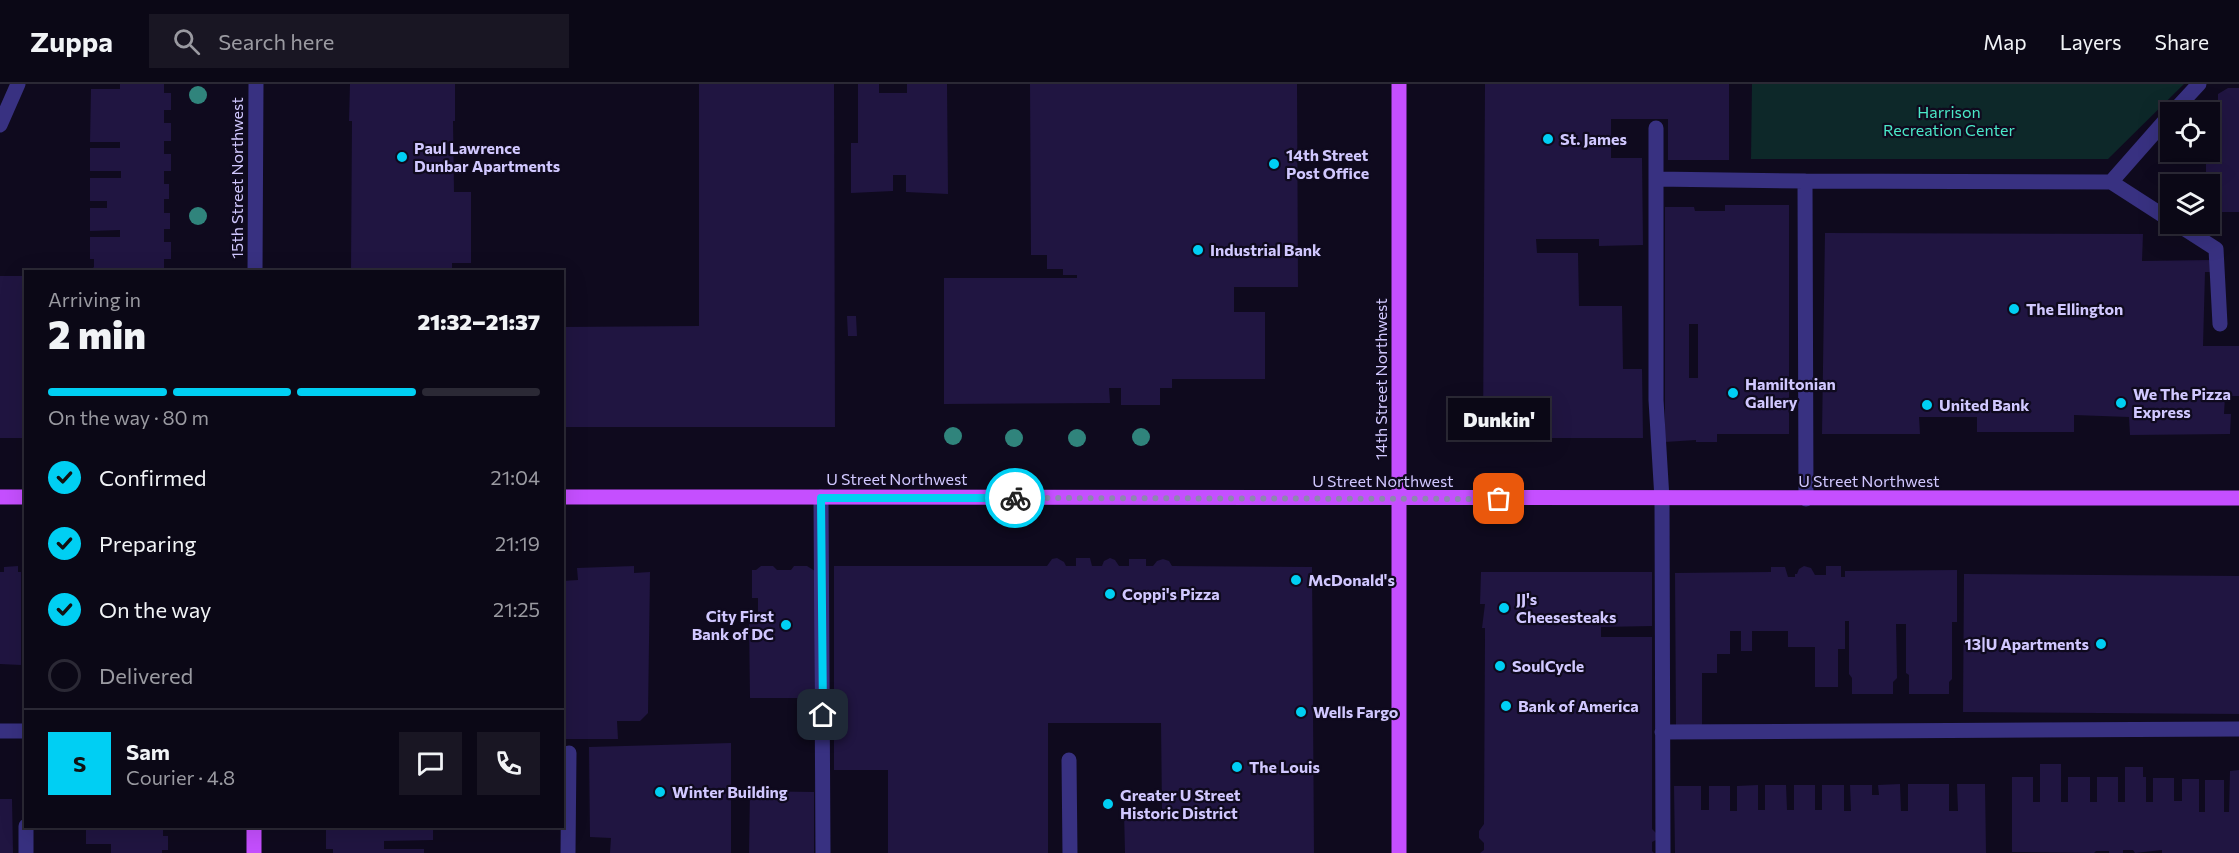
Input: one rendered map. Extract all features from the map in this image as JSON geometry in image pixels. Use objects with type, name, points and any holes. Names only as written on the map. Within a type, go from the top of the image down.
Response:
[{"type":"main road","name":"14th Street Northwest","points":[[1399,84],[1399,853]]},
{"type":"main road","points":[[0,497],[24,497]]},
{"type":"main road","name":"U Street Northwest","points":[[564,497],[2239,498]]},
{"type":"main road","points":[[254,828],[254,853]]},
{"type":"street","points":[[0,125],[18,84]]},
{"type":"street","name":"15th Street Northwest","points":[[255,270],[256,84]]},
{"type":"street","points":[[2183,102],[2199,84]]},
{"type":"street","points":[[2111,182],[2160,127]]},
{"type":"street","points":[[1656,128],[1656,400],[1662,499],[1663,853]]},
{"type":"street","points":[[1656,179],[2111,182],[2160,214]]},
{"type":"street","points":[[1805,181],[1806,499]]},
{"type":"street","points":[[2193,234],[2216,249],[2220,324]]},
{"type":"street","points":[[821,498],[823,853]]},
{"type":"street","points":[[1662,732],[2239,729]]},
{"type":"street","points":[[0,731],[24,731]]},
{"type":"street","points":[[568,853],[569,753]]},
{"type":"street","points":[[1069,760],[1070,853]]},
{"type":"street","points":[[26,828],[26,853]]},
{"type":"green space","name":"Harrison Recreation Center","points":[[1752,84],[2184,84],[2166,102],[2160,102],[2160,108],[2108,159],[1751,159]]},
{"type":"building","points":[[120,84],[164,84],[164,93],[171,93],[171,110],[164,110],[164,123],[171,123],[171,141],[164,141],[164,154],[171,154],[171,171],[164,171],[164,184],[169,184],[169,199],[164,199],[164,213],[170,213],[170,229],[164,229],[164,242],[171,242],[171,259],[164,259],[164,270],[91,270],[94,267],[94,259],[90,259],[90,237],[120,237],[120,230],[90,231],[90,208],[107,208],[107,201],[90,201],[90,178],[121,178],[121,171],[90,171],[90,148],[120,148],[120,142],[90,142],[91,89],[120,89]]},
{"type":"building","name":"Paul Lawrence Dunbar Apartments","points":[[350,84],[455,84],[454,192],[471,192],[471,263],[452,263],[452,270],[351,270],[352,121],[349,121]]},
{"type":"building","points":[[699,84],[834,84],[835,427],[564,427],[564,327],[699,326]]},
{"type":"building","points":[[858,84],[879,84],[879,93],[907,93],[907,84],[947,84],[948,194],[906,192],[906,175],[893,175],[893,191],[851,193],[851,143],[858,143]]},
{"type":"building","points":[[1030,84],[1297,84],[1298,287],[1234,287],[1234,312],[1265,312],[1265,379],[1172,379],[1172,388],[1160,388],[1160,405],[1121,405],[1121,388],[1109,388],[1110,403],[944,404],[944,278],[1077,278],[1077,275],[1063,275],[1063,269],[1047,269],[1047,255],[1031,255]]},
{"type":"building","points":[[1485,84],[1729,84],[1729,160],[1668,160],[1668,119],[1611,119],[1611,158],[1642,158],[1643,245],[1599,246],[1599,239],[1536,239],[1537,253],[1578,253],[1579,306],[1622,306],[1623,369],[1642,369],[1643,438],[1483,438]]},
{"type":"building","points":[[2228,88],[2239,88],[2239,212],[2220,212],[2220,174],[2206,174],[2206,162],[2220,162],[2218,94]]},
{"type":"building","points":[[1725,205],[1789,205],[1789,434],[1717,434],[1717,442],[1696,442],[1696,440],[1665,442],[1665,207],[1694,207],[1695,211],[1725,211]],"holes":[[[1689,324],[1698,324],[1698,378],[1689,378]]]},
{"type":"building","name":"The Ellington","points":[[1825,233],[2143,234],[2142,261],[2212,260],[2212,272],[2205,272],[2203,346],[2239,346],[2239,396],[2225,396],[2224,414],[2231,414],[2230,434],[2130,435],[2129,417],[2074,415],[2074,432],[1977,432],[1977,417],[1919,417],[1920,434],[1822,434]]},
{"type":"building","points":[[0,276],[24,276],[24,438],[0,438]]},
{"type":"building","points":[[847,316],[856,316],[857,336],[848,336]]},
{"type":"building","points":[[1057,558],[1066,566],[1076,566],[1076,558],[1090,558],[1092,566],[1102,566],[1104,561],[1110,558],[1115,560],[1119,566],[1129,566],[1129,559],[1146,559],[1146,566],[1153,566],[1157,561],[1163,559],[1169,561],[1172,566],[1312,567],[1314,853],[1125,853],[1124,811],[1162,810],[1161,723],[1048,723],[1048,853],[888,853],[888,770],[834,770],[834,566],[1047,566],[1052,559]]},
{"type":"building","points":[[18,566],[18,572],[21,572],[21,665],[0,664],[0,572],[4,572],[4,567]]},
{"type":"building","points":[[634,566],[634,573],[650,572],[648,713],[640,721],[617,721],[618,739],[564,739],[564,581],[578,580],[577,568]]},
{"type":"building","points":[[761,566],[773,566],[777,570],[791,570],[794,566],[807,566],[815,571],[814,698],[750,698],[749,621],[758,621],[758,598],[752,598],[752,570]]},
{"type":"building","points":[[1804,566],[1811,568],[1815,575],[1826,575],[1826,566],[1841,566],[1841,577],[1845,577],[1845,571],[1957,570],[1957,622],[1952,622],[1952,679],[1949,682],[1949,694],[1909,694],[1909,675],[1906,673],[1906,624],[1896,624],[1897,678],[1893,682],[1893,694],[1852,694],[1852,678],[1849,674],[1849,621],[1845,621],[1845,649],[1838,649],[1838,687],[1815,687],[1815,647],[1788,647],[1788,631],[1752,631],[1752,651],[1741,651],[1741,631],[1730,631],[1730,654],[1717,654],[1717,673],[1702,673],[1702,727],[1676,727],[1675,573],[1771,572],[1771,567],[1785,567],[1788,577],[1795,577],[1799,569]]},
{"type":"building","points":[[1481,572],[1652,572],[1652,626],[1601,627],[1601,637],[1652,637],[1652,829],[1656,833],[1656,840],[1652,842],[1654,853],[1480,853],[1484,850],[1479,831],[1484,824],[1485,638],[1485,628],[1482,628],[1485,604],[1480,604]]},
{"type":"building","name":"13|U Apartments","points":[[1964,574],[2239,576],[2239,714],[1963,712]]},
{"type":"building","name":"Winter Building","points":[[731,743],[731,853],[610,853],[611,838],[590,837],[589,747]]},
{"type":"building","points":[[2040,764],[2061,764],[2061,802],[2068,802],[2068,777],[2090,777],[2090,802],[2097,802],[2097,777],[2118,777],[2118,802],[2125,802],[2125,767],[2143,767],[2143,777],[2146,777],[2146,802],[2153,802],[2153,778],[2174,778],[2174,801],[2182,801],[2182,779],[2199,779],[2199,812],[2205,812],[2205,780],[2224,780],[2224,812],[2229,812],[2230,771],[2239,770],[2239,853],[2162,853],[2162,850],[2135,853],[2133,850],[2123,850],[2123,853],[2109,853],[2109,851],[2094,853],[2012,852],[2012,777],[2033,777],[2033,802],[2040,802]]},
{"type":"building","points":[[1900,784],[1901,811],[1908,811],[1908,784],[1949,784],[1949,811],[1958,811],[1957,784],[1985,784],[1986,853],[1675,853],[1674,786],[1701,786],[1701,810],[1709,810],[1709,786],[1730,786],[1730,811],[1737,811],[1737,786],[1758,785],[1758,810],[1765,810],[1765,785],[1786,785],[1787,810],[1794,810],[1794,785],[1815,785],[1815,810],[1822,810],[1822,785],[1844,785],[1844,811],[1851,811],[1850,785],[1872,785],[1872,795],[1879,795],[1878,785]]},
{"type":"building","points":[[750,791],[814,792],[814,853],[749,853]]},
{"type":"building","points":[[0,799],[12,799],[13,853],[0,853]]},
{"type":"building","points":[[86,828],[163,828],[163,836],[168,836],[168,850],[162,850],[162,853],[111,853],[111,844],[86,844]]},
{"type":"building","points":[[326,828],[433,828],[433,840],[384,841],[384,849],[424,849],[424,853],[333,853],[333,849],[326,849]]},
{"type":"way so far","points":[[1015,498],[1499,499]]},
{"type":"place","name":"St. James","points":[[1548,139]]},
{"type":"place","name":"Paul Lawrence Dunbar Apartments","points":[[402,157]]},
{"type":"place","name":"14th Street Post Office","points":[[1274,164]]},
{"type":"place","name":"Industrial Bank","points":[[1198,250]]},
{"type":"place","name":"The Ellington","points":[[2014,309]]},
{"type":"place","name":"Hamiltonian Gallery","points":[[1733,393]]},
{"type":"place","name":"We The Pizza Express","points":[[2121,403]]},
{"type":"place","name":"United Bank","points":[[1927,405]]},
{"type":"place","name":"Dunkin'","points":[[1499,499]]},
{"type":"place","name":"McDonald's","points":[[1296,580]]},
{"type":"place","name":"Coppi's Pizza","points":[[1110,594]]},
{"type":"place","name":"JJ's Cheesesteaks","points":[[1504,608]]},
{"type":"place","name":"City First Bank of DC","points":[[786,625]]},
{"type":"place","name":"13|U Apartments","points":[[2101,644]]},
{"type":"place","name":"SoulCycle","points":[[1500,666]]},
{"type":"place","name":"Bank of America","points":[[1506,706]]},
{"type":"place","name":"Wells Fargo","points":[[1301,712]]},
{"type":"place","name":"The Louis","points":[[1237,767]]},
{"type":"place","name":"Winter Building","points":[[660,792]]},
{"type":"place","name":"Greater U Street Historic District","points":[[1108,804]]},
{"type":"route","points":[[823,715],[821,498],[1015,498]]}]
